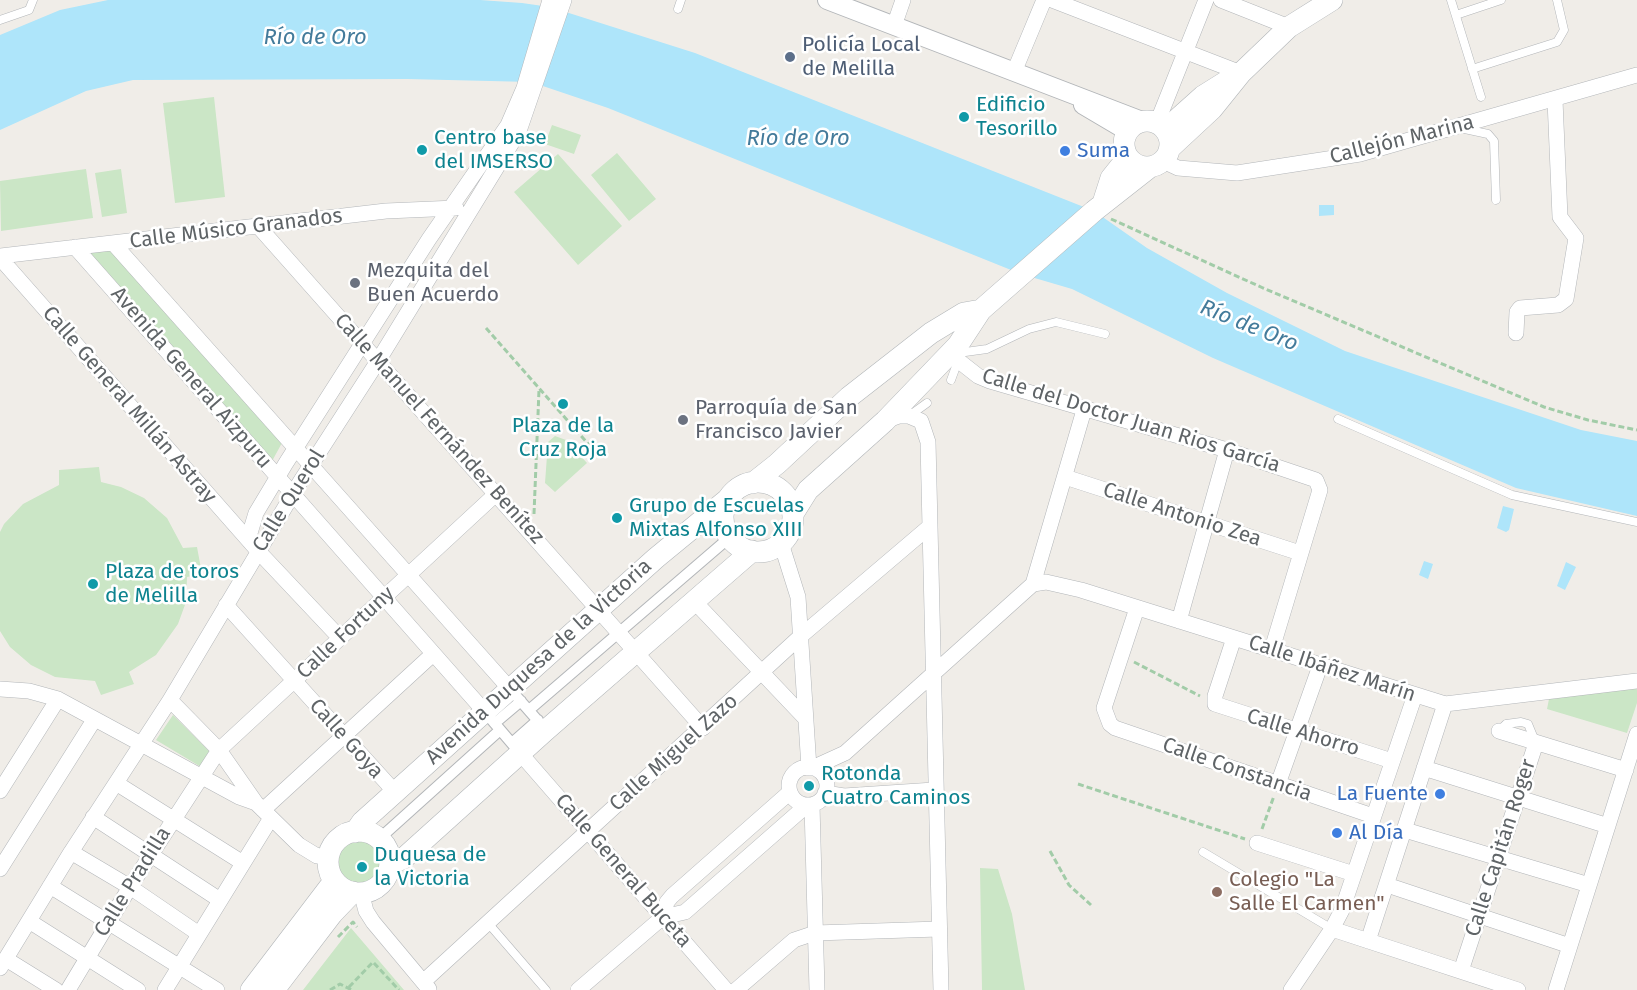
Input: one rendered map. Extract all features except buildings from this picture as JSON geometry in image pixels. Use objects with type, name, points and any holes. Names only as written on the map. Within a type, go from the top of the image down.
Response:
[{"type":"main road","points":[[981,310],[954,318],[931,333],[849,397],[777,464],[729,498],[723,518],[730,537],[736,543],[752,551],[762,551],[781,543],[788,535],[793,514],[808,490],[954,357],[981,310],[1095,210],[1154,140],[1203,96],[1240,73],[1289,27],[1332,0]]},
{"type":"main road","points":[[1095,210],[1111,178],[1127,158],[1140,167],[1154,140]]},
{"type":"main road","points":[[753,483],[775,486],[790,503],[793,514]]},
{"type":"main road","name":"Avenida Duquesa de la Victoria","points":[[355,832],[395,792],[493,722],[515,695],[600,609],[696,522],[729,498]]},
{"type":"main road","points":[[390,864],[404,858],[542,725],[636,650],[752,551]]},
{"type":"main road","points":[[274,990],[323,926],[357,892],[377,887],[383,881],[390,864],[389,855],[379,839],[372,834],[355,832],[339,839],[329,855],[328,864],[334,881],[357,892]]},
{"type":"main road","points":[[251,990],[334,881]]},
{"type":"street","points":[[827,0],[1067,94],[1118,109],[1154,140],[1185,51],[1206,0]]},
{"type":"street","points":[[894,26],[903,0]]},
{"type":"street","points":[[1014,72],[1044,0]]},
{"type":"street","points":[[1052,0],[1240,73]]},
{"type":"street","points":[[1221,0],[1289,27]]},
{"type":"street","points":[[529,90],[559,1]]},
{"type":"street","name":"Callejón Marina","points":[[1154,140],[1185,169],[1246,172],[1360,154],[1459,128],[1637,75]]},
{"type":"street","name":"Calle Querol","points":[[254,547],[250,532],[256,513],[429,239],[508,125],[529,90]]},
{"type":"street","name":"Calle Querol","points":[[4,956],[29,921],[140,743],[170,700],[226,605],[254,547],[293,494],[473,206],[519,130],[529,90]]},
{"type":"street","points":[[1516,333],[1517,312],[1520,308],[1558,305],[1566,299],[1575,248],[1576,234],[1564,225],[1560,217],[1555,100]]},
{"type":"street","points":[[429,239],[416,210],[462,191]]},
{"type":"street","name":"Calle Músico Granados","points":[[0,257],[258,226],[473,206]]},
{"type":"street","name":"Calle Manuel Fernández Benítez","points":[[258,226],[600,609],[703,728]]},
{"type":"street","name":"Avenida General Aizpuru","points":[[113,243],[542,725]]},
{"type":"street","name":"Avenida General Aizpuru","points":[[75,247],[516,748]]},
{"type":"street","name":"Calle General Millán Astray","points":[[0,257],[254,547],[340,638]]},
{"type":"street","name":"Calle del Doctor Juan Rios García","points":[[954,357],[990,381],[1227,450],[1316,480],[1320,490],[1300,553]]},
{"type":"street","points":[[663,917],[667,902],[672,896],[790,792],[792,777],[799,770],[810,768],[845,753],[1034,584],[1084,410]]},
{"type":"street","points":[[885,422],[900,416],[921,420],[928,442],[934,790],[941,990]]},
{"type":"street","points":[[1179,621],[1227,450]]},
{"type":"street","name":"Calle Antonio Zea","points":[[1065,477],[1300,553]]},
{"type":"street","name":"Calle Fortuny","points":[[201,776],[219,750],[497,494]]},
{"type":"street","name":"Calle Miguel Zazo","points":[[427,986],[488,923],[802,635],[929,527]]},
{"type":"street","points":[[529,710],[730,537]]},
{"type":"street","points":[[781,543],[798,597],[810,768]]},
{"type":"street","points":[[1272,649],[1300,553]]},
{"type":"street","name":"Calle Ibáñez Marín","points":[[1034,584],[1059,584],[1445,704],[1637,681]]},
{"type":"street","points":[[693,600],[762,673],[806,725],[820,750],[828,754],[845,753]]},
{"type":"street","name":"Calle Goya","points":[[226,605],[395,792]]},
{"type":"street","points":[[1121,656],[1137,608]]},
{"type":"street","points":[[1215,704],[1215,696],[1234,638]]},
{"type":"street","points":[[165,990],[243,863],[256,804],[344,736],[434,654]]},
{"type":"street","name":"Calle Constancia","points":[[1121,656],[1104,708],[1106,717],[1115,728],[1373,816]]},
{"type":"street","points":[[1278,784],[1320,666]]},
{"type":"street","points":[[0,689],[29,691],[58,699],[256,804]]},
{"type":"street","points":[[1291,990],[1332,929],[1354,874],[1415,695]]},
{"type":"street","points":[[0,791],[58,699]]},
{"type":"street","points":[[170,700],[219,750],[256,804],[309,853],[317,856],[329,855]]},
{"type":"street","name":"Calle Ahorro","points":[[1215,704],[1392,761]]},
{"type":"street","points":[[1368,941],[1445,704]]},
{"type":"street","points":[[0,869],[94,720]]},
{"type":"street","points":[[379,839],[493,722]]},
{"type":"street","points":[[1499,731],[1626,770]]},
{"type":"street","points":[[1556,990],[1637,734]]},
{"type":"street","name":"Calle Capitán Roger","points":[[1461,971],[1536,743]]},
{"type":"street","name":"Calle General Buceta","points":[[516,748],[726,990]]},
{"type":"street","points":[[579,990],[663,917],[685,912],[809,805],[818,802],[845,753]]},
{"type":"street","points":[[810,768],[822,774],[826,788]]},
{"type":"street","points":[[1424,768],[1608,826]]},
{"type":"street","name":"Calle Pradilla","points":[[68,990],[86,956],[201,776]]},
{"type":"street","points":[[116,783],[175,818],[243,863]]},
{"type":"street","points":[[826,788],[844,796],[934,790]]},
{"type":"street","points":[[790,792],[798,802],[809,805]]},
{"type":"street","points":[[809,805],[817,990]]},
{"type":"street","points":[[93,818],[151,853],[220,900]]},
{"type":"street","points":[[1405,830],[1589,885]]},
{"type":"street","points":[[1257,843],[1354,874]]},
{"type":"street","points":[[71,852],[130,887],[199,934]]},
{"type":"street","points":[[1387,885],[1570,946]]},
{"type":"street","points":[[50,886],[217,990]]},
{"type":"street","points":[[357,892],[373,922],[427,986]]},
{"type":"street","points":[[29,921],[138,990]]},
{"type":"street","points":[[736,990],[794,940],[815,933],[939,929]]},
{"type":"street","points":[[1332,929],[1518,990]]},
{"type":"street","points":[[4,956],[56,990]]},
{"type":"lane","points":[[0,20],[28,10],[33,0]]},
{"type":"lane","points":[[678,9],[681,0]]},
{"type":"lane","points":[[1451,0],[1481,98]]},
{"type":"lane","points":[[1456,15],[1501,0]]},
{"type":"lane","points":[[1472,69],[1557,42],[1564,30],[1557,0]]},
{"type":"lane","points":[[1459,128],[1488,134],[1494,141],[1496,200]]},
{"type":"lane","points":[[951,380],[954,357],[987,349],[1029,329],[1056,322],[1105,334]]},
{"type":"lane","points":[[909,416],[927,403]]},
{"type":"lane","points":[[1338,419],[1512,495],[1637,522]]},
{"type":"lane","points":[[1203,852],[1332,929]]},
{"type":"lane","points":[[488,923],[546,990]]},
{"type":"path","points":[[1095,210],[1156,241],[1544,407],[1587,420],[1637,430]]},
{"type":"path","points":[[486,328],[597,454]]},
{"type":"path","points":[[533,534],[539,390]]},
{"type":"path","points":[[1121,656],[1215,704]]},
{"type":"path","points":[[1078,784],[1257,843],[1278,784]]},
{"type":"path","points":[[1050,851],[1069,885],[1091,905]]},
{"type":"path","points":[[323,926],[337,939],[353,922],[361,932]]},
{"type":"path","points":[[330,990],[340,984],[350,988],[373,962],[399,990]]},
{"type":"green space","points":[[214,97],[225,197],[175,203],[163,103]]},
{"type":"green space","points":[[552,125],[581,135],[574,154],[545,144]]},
{"type":"green space","points":[[617,153],[656,199],[629,221],[591,175]]},
{"type":"green space","points":[[558,154],[622,226],[578,265],[514,192]]},
{"type":"green space","points":[[86,169],[93,218],[1,231],[0,181]]},
{"type":"green space","points":[[121,169],[127,213],[102,217],[95,173]]},
{"type":"green space","points":[[112,247],[283,441],[271,463],[85,250]]},
{"type":"green space","points":[[555,436],[566,440],[587,463],[555,492],[545,483],[548,442]]},
{"type":"green space","name":"Plaza de toros de Melilla","points":[[99,467],[101,482],[121,487],[144,498],[167,518],[183,548],[197,547],[202,574],[187,577],[186,602],[178,624],[156,655],[129,672],[134,684],[101,695],[95,681],[55,677],[31,665],[10,647],[0,631],[0,532],[4,524],[23,504],[59,485],[59,470]]},
{"type":"green space","points":[[1637,688],[1637,703],[1627,733],[1547,709],[1549,699]]},
{"type":"green space","points":[[173,715],[213,755],[201,767],[156,740]]},
{"type":"green space","points":[[359,841],[375,847],[381,863],[375,879],[359,885],[343,879],[337,863],[343,847]]},
{"type":"green space","points":[[980,868],[998,869],[1012,914],[1025,990],[982,990]]},
{"type":"green space","points":[[351,928],[404,990],[303,990]]},
{"type":"water","name":"Río de Oro","points":[[108,0],[480,0],[522,3],[550,7],[695,53],[1094,211],[1147,248],[1227,293],[1345,351],[1581,430],[1637,441],[1637,516],[1516,488],[1213,358],[1072,289],[1021,274],[608,108],[531,82],[407,79],[133,80],[86,91],[0,130],[0,35],[60,10]]},
{"type":"water","points":[[1319,205],[1334,205],[1334,215],[1319,216]]},
{"type":"water","points":[[1503,506],[1514,509],[1509,530],[1506,532],[1497,528]]},
{"type":"water","points":[[1424,561],[1433,564],[1428,579],[1419,575]]},
{"type":"water","points":[[1566,562],[1576,567],[1565,590],[1557,586]]},
{"type":"place","name":"Policía Local de Melilla","points":[[790,57]]},
{"type":"place","name":"Edificio Tesorillo","points":[[964,117]]},
{"type":"place","name":"Centro base del IMSERSO","points":[[422,150]]},
{"type":"place","name":"Suma","points":[[1065,151]]},
{"type":"place","name":"Mezquita del Buen Acuerdo","points":[[355,283]]},
{"type":"place","name":"Plaza de la Cruz Roja","points":[[563,404]]},
{"type":"place","name":"Parroquía de San Francisco Javier","points":[[683,420]]},
{"type":"place","name":"Grupo de Escuelas Mixtas Alfonso XIII","points":[[617,518]]},
{"type":"place","name":"Plaza de toros de Melilla","points":[[93,584]]},
{"type":"place","name":"Rotonda Cuatro Caminos","points":[[809,786]]},
{"type":"place","name":"La Fuente","points":[[1440,794]]},
{"type":"place","name":"Al Día","points":[[1337,833]]},
{"type":"place","name":"Duquesa de la Victoria","points":[[362,867]]},
{"type":"place","name":"Colegio \"La Salle El Carmen\"","points":[[1217,892]]}]
